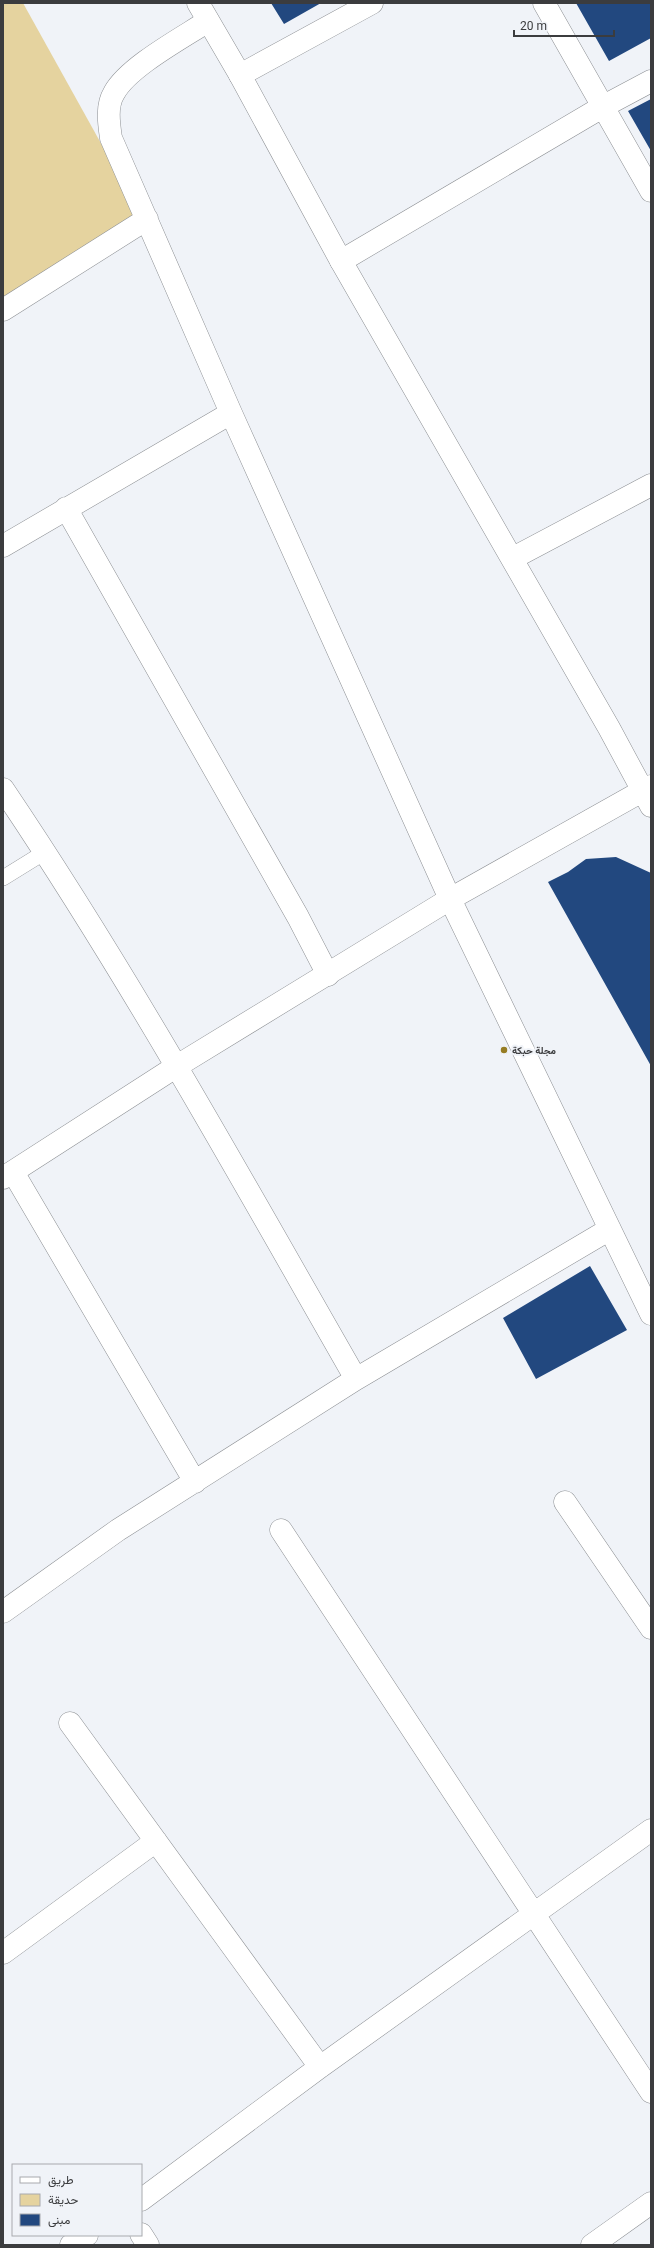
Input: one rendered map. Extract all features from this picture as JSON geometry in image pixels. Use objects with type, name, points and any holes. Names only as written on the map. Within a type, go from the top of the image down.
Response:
[{"type":"street","points":[[240,75],[372,3]]},
{"type":"street","points":[[544,3],[651,191]]},
{"type":"street","points":[[195,1482],[8,1175],[177,1066],[450,899],[648,794],[342,261],[240,75],[203,12],[127,75],[113,94],[108,116],[111,138],[231,413],[450,899],[651,1314]]},
{"type":"street","points":[[342,261],[604,106],[651,81]]},
{"type":"street","points":[[3,310],[147,219]]},
{"type":"street","points":[[3,546],[231,413]]},
{"type":"street","points":[[513,558],[651,485]]},
{"type":"street","points":[[66,508],[298,917],[328,975]]},
{"type":"street","points":[[3,788],[45,852],[177,1066],[356,1379]]},
{"type":"street","points":[[3,1612],[118,1530],[356,1379],[610,1229]]},
{"type":"street","points":[[565,1502],[651,1628]]},
{"type":"street","points":[[281,1530],[651,2092]]},
{"type":"street","points":[[70,1723],[320,2067]]},
{"type":"street","points":[[142,2199],[320,2067],[651,1830]]},
{"type":"street","points":[[3,1953],[156,1841]]},
{"type":"street","points":[[592,2245],[651,2203]]},
{"type":"street","points":[[71,2245],[85,2236]]},
{"type":"street","points":[[142,2236],[148,2245]]},
{"type":"lane","points":[[3,878],[45,852]]},
{"type":"green space","points":[[3,3],[23,3],[143,219],[3,306]]},
{"type":"building","points":[[271,3],[321,3],[284,24]]},
{"type":"building","points":[[576,3],[651,3],[651,38],[609,61]]},
{"type":"building","points":[[651,99],[651,151],[628,111]]},
{"type":"building","points":[[616,857],[651,873],[651,1066],[548,882],[568,872],[586,859]]},
{"type":"building","points":[[590,1266],[627,1330],[536,1379],[503,1318]]},
{"type":"place","name":"مجلة حبكة","points":[[504,1050]]}]
